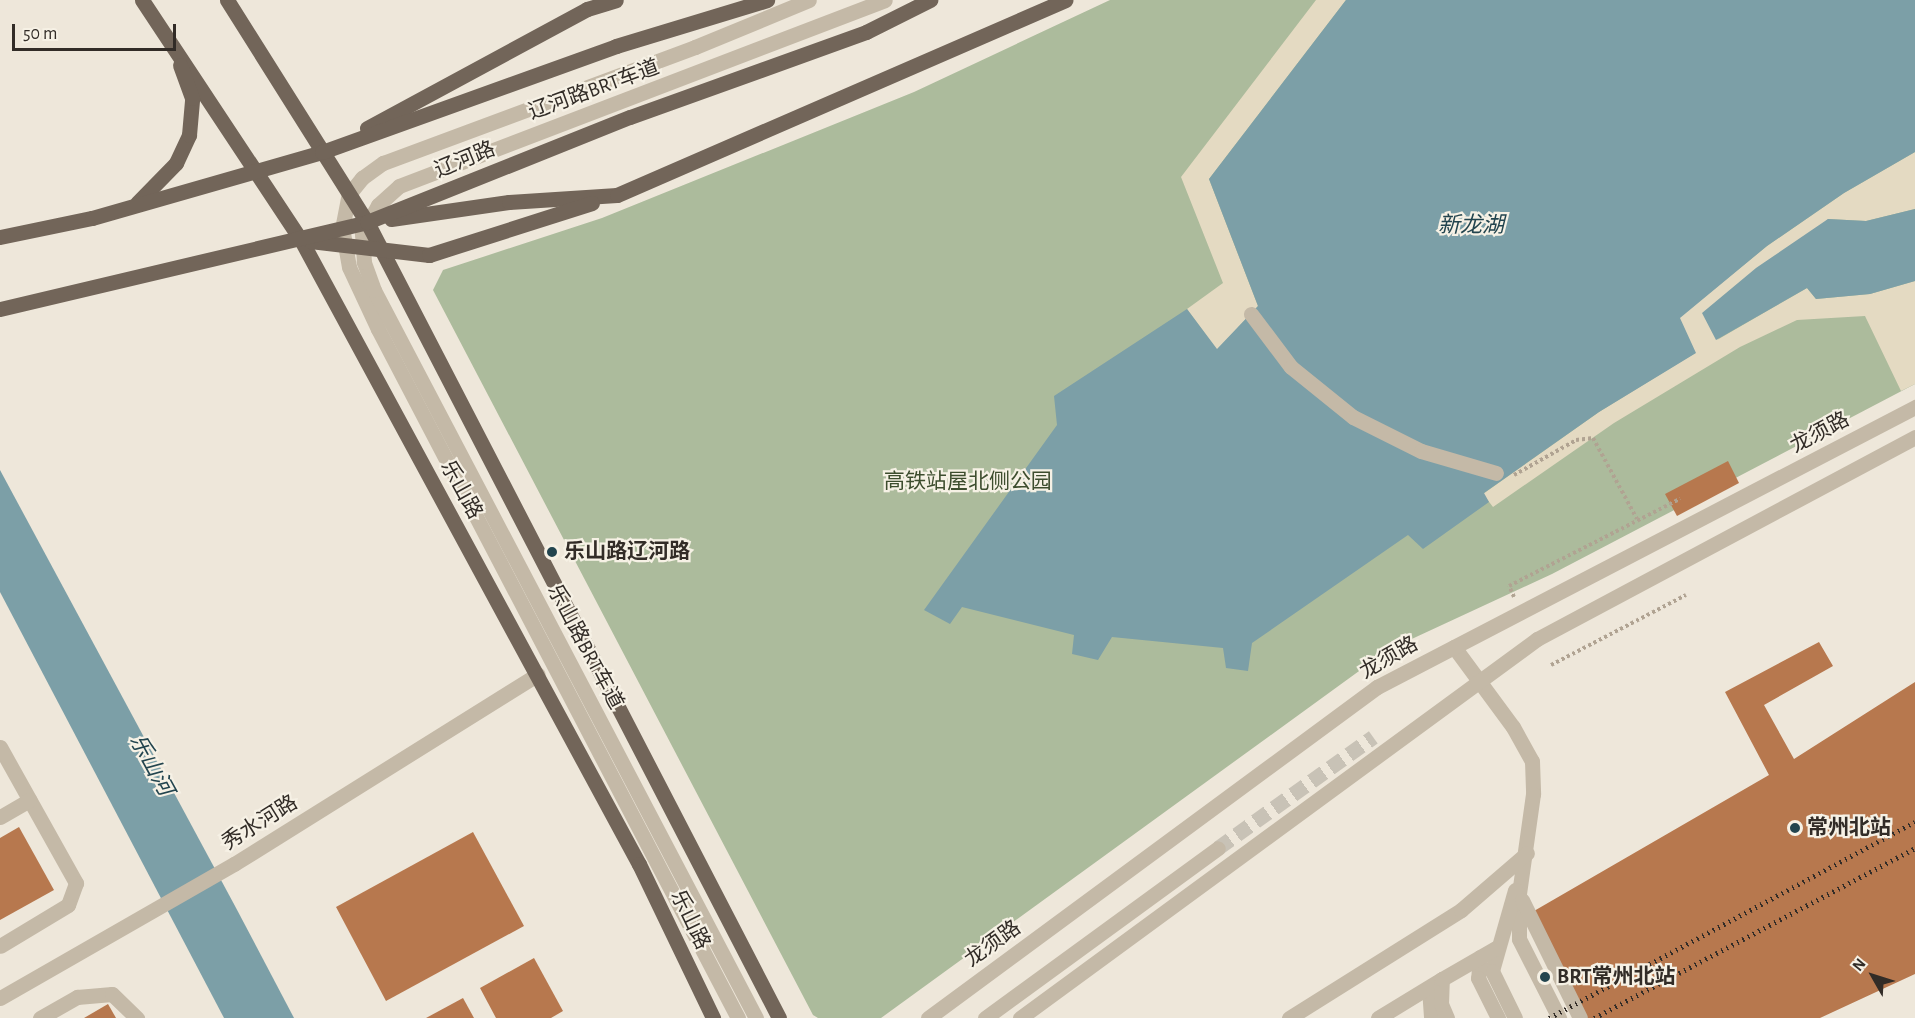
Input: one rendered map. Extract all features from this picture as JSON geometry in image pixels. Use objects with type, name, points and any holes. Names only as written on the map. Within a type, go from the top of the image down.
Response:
[{"type":"main road","name":"乐山路","points":[[142,0],[257,169],[301,240],[639,864],[713,1018]]},
{"type":"main road","name":"乐山路","points":[[227,0],[367,222],[779,1018]]},
{"type":"main road","points":[[322,152],[587,9],[616,0]]},
{"type":"main road","points":[[0,237],[135,205],[322,152],[616,46],[767,0]]},
{"type":"main road","name":"辽河路","points":[[0,309],[301,240],[367,222],[630,117],[866,32],[930,0]]},
{"type":"main road","points":[[301,240],[345,245],[364,254],[381,249],[429,255],[617,195],[1065,0]]},
{"type":"main road","points":[[135,205],[176,163],[189,135],[192,98],[173,45]]},
{"type":"main road","points":[[367,222],[509,202],[617,195]]},
{"type":"street","name":"辽河路BRT车道","points":[[349,267],[342,229],[350,194],[362,178],[383,163],[695,47],[809,0]]},
{"type":"street","name":"辽河路BRT车道","points":[[364,254],[362,234],[367,222],[378,205],[399,186],[885,0]]},
{"type":"street","name":"乐山路BRT车道","points":[[364,254],[387,317],[756,1018]]},
{"type":"street","name":"乐山路BRT车道","points":[[349,267],[378,329],[738,1018]]},
{"type":"street","points":[[1251,314],[1291,367],[1353,417],[1421,451],[1503,474]]},
{"type":"street","name":"龙须路","points":[[928,1018],[1377,687],[1915,407]]},
{"type":"street","points":[[1020,1018],[1427,723],[1479,681],[1537,639],[1915,436]]},
{"type":"street","points":[[1454,647],[1514,727],[1532,760],[1533,794],[1527,853],[1519,894],[1519,939],[1559,1018]]},
{"type":"street","name":"秀水河路","points":[[0,998],[234,864],[538,674]]},
{"type":"street","points":[[0,747],[76,883],[68,905],[0,946]]},
{"type":"street","points":[[0,817],[30,800]]},
{"type":"street","points":[[985,1018],[1218,848]]},
{"type":"street","points":[[1515,1018],[1492,971],[1496,948],[1527,853]]},
{"type":"street","points":[[1290,1018],[1461,910],[1527,853]]},
{"type":"street","points":[[1519,894],[1580,1018]]},
{"type":"street","points":[[1386,1016],[1496,948]]},
{"type":"street","points":[[1480,957],[1478,978],[1498,1018]]},
{"type":"street","points":[[1431,1018],[1436,984]]},
{"type":"street","points":[[1436,984],[1447,1018]]},
{"type":"street","points":[[40,1018],[76,997],[112,994],[138,1018]]},
{"type":"path","points":[[1503,474],[1522,474],[1576,440],[1593,438],[1637,519]]},
{"type":"path","points":[[1514,598],[1509,586],[1680,499]]},
{"type":"path","points":[[1551,665],[1686,595]]},
{"type":"green space","name":"高铁站屋北侧公园","points":[[1110,0],[1915,0],[1915,384],[1552,574],[1388,650],[881,1018],[818,1018],[813,1015],[433,290],[443,270],[602,218],[914,92]]},
{"type":"shaded area","points":[[1316,0],[1346,0],[1209,179],[1258,306],[1217,350],[1187,309],[1223,283],[1181,177]]},
{"type":"shaded area","points":[[1915,152],[1915,209],[1866,221],[1828,219],[1717,340],[1807,288],[1816,299],[1870,294],[1915,281],[1915,384],[1901,391],[1865,316],[1797,320],[1740,347],[1614,423],[1493,507],[1483,494],[1599,412],[1695,353],[1679,318],[1767,246],[1844,193]]},
{"type":"water","name":"新龙湖","points":[[1346,0],[1915,0],[1915,152],[1844,193],[1767,246],[1680,318],[1696,353],[1599,412],[1484,493],[1489,502],[1423,549],[1408,535],[1252,643],[1248,671],[1226,668],[1223,648],[1112,637],[1098,660],[1072,654],[1074,635],[962,607],[950,624],[924,610],[1057,425],[1054,396],[1187,309],[1217,349],[1258,306],[1209,179]]},
{"type":"water","points":[[1915,209],[1915,281],[1870,294],[1816,299],[1807,288],[1716,340],[1702,313],[1756,268],[1828,219],[1866,221]]},
{"type":"water","name":"乐山河","points":[[0,470],[294,1018],[224,1018],[0,592]]},
{"type":"building","points":[[1728,461],[1739,483],[1677,516],[1665,494]]},
{"type":"building","name":"常州北站","points":[[1819,642],[1833,666],[1764,705],[1794,759],[1915,682],[1915,974],[1820,1018],[1586,1018],[1534,911],[1769,775],[1725,692]]},
{"type":"building","points":[[19,827],[54,890],[0,920],[0,838]]},
{"type":"building","points":[[473,832],[524,926],[386,1001],[336,907]]},
{"type":"building","points":[[534,958],[563,1011],[551,1018],[496,1018],[480,988]]},
{"type":"building","points":[[463,998],[474,1018],[426,1018]]},
{"type":"building","points":[[108,1004],[116,1018],[84,1018]]},
{"type":"tunnel","points":[[1218,848],[1373,737]]},
{"type":"railway","points":[[1549,1018],[1915,822]]},
{"type":"railway","points":[[1594,1018],[1915,848]]},
{"type":"place","name":"乐山路辽河路","points":[[552,552]]},
{"type":"place","name":"常州北站","points":[[1795,828]]},
{"type":"place","name":"BRT常州北站","points":[[1545,977]]}]
